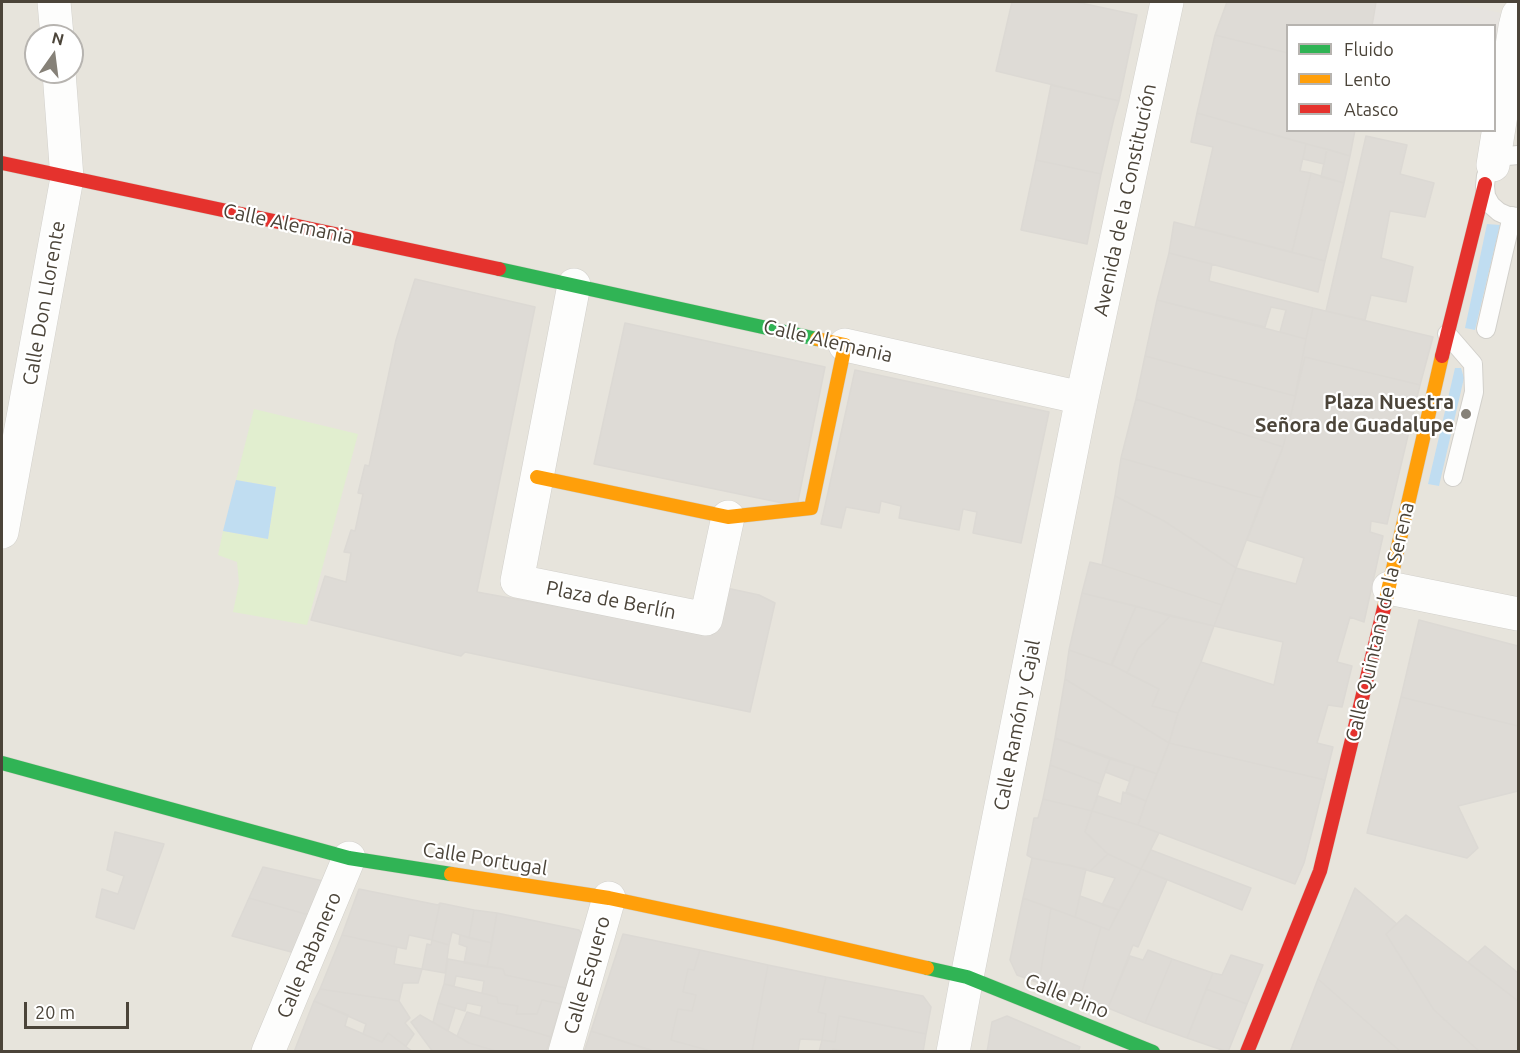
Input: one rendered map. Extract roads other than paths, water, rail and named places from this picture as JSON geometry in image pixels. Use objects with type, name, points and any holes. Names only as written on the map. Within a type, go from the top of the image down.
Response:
[{"type":"street","points":[[54,2],[56,24]]},
{"type":"street","name":"Avenida de la Constitución","points":[[1082,398],[1167,2]]},
{"type":"street","name":"Calle Quintana de la Serena","points":[[1247,1052],[1320,871],[1389,588],[1447,334],[1499,168],[1518,15]]},
{"type":"street","name":"Calle Don Llorente","points":[[2,532],[67,178],[60,84]]},
{"type":"street","name":"Calle Alemania","points":[[2,163],[574,285],[1082,398]]},
{"type":"street","points":[[574,285],[537,477],[728,517],[811,508],[846,345]]},
{"type":"street","name":"Calle Ramón y Cajal","points":[[953,1052],[1082,398]]},
{"type":"street","name":"Plaza de Berlín","points":[[537,477],[517,581],[706,620],[728,517]]},
{"type":"street","points":[[1389,588],[1518,614]]},
{"type":"street","name":"Calle Portugal","points":[[2,763],[349,858],[609,898],[779,933],[967,977]]},
{"type":"street","name":"Calle Rabanero","points":[[268,1052],[349,858]]},
{"type":"street","name":"Calle Esquero","points":[[565,1052],[609,898]]},
{"type":"street","name":"Calle Pino","points":[[967,977],[1153,1052]]},
{"type":"lane","points":[[1486,329],[1515,217],[1499,212],[1486,196],[1499,168]]},
{"type":"lane","points":[[1447,334],[1473,364],[1474,392],[1453,477]]},
{"type":"water","points":[[1487,224],[1500,225],[1475,330],[1465,328]]},
{"type":"water","points":[[1455,368],[1461,368],[1464,378],[1439,486],[1428,484]]},
{"type":"water","points":[[236,480],[276,487],[268,539],[223,531]]},
{"type":"place","name":"Plaza Nuestra Señora de Guadalupe","points":[[1466,414]]}]
